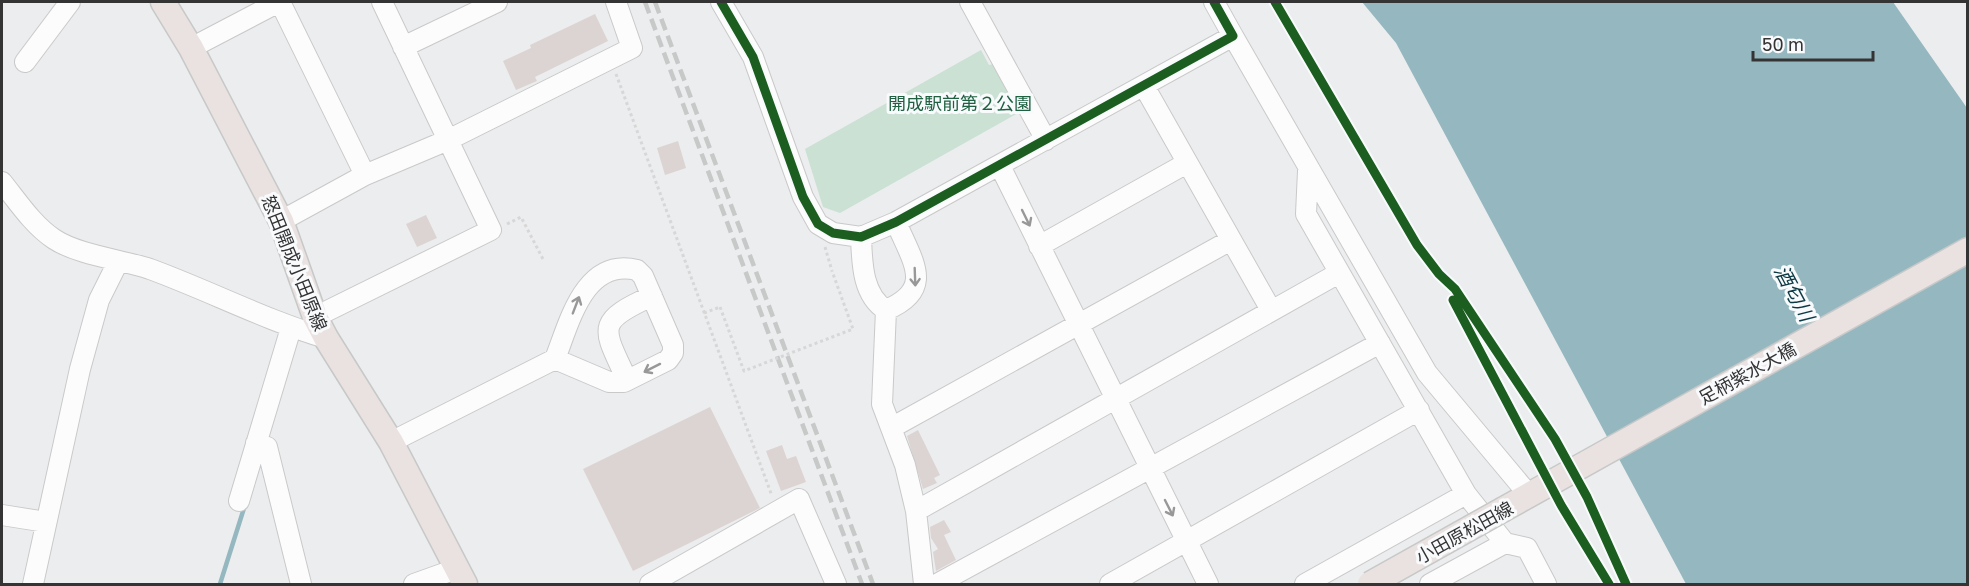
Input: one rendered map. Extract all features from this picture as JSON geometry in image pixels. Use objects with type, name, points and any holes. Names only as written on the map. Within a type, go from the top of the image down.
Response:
[{"type":"main road","name":"怒田開成小田原線","points":[[163,2],[191,48],[281,220],[320,328],[391,442],[460,577]]},
{"type":"main road","name":"足柄紫水大橋","points":[[1558,479],[1968,250]]},
{"type":"main road","name":"小田原松田線","points":[[1370,585],[1558,479]]},
{"type":"street","points":[[25,62],[70,2]]},
{"type":"street","points":[[191,48],[279,2],[365,175]]},
{"type":"street","points":[[2,182],[38,226],[56,241],[118,262],[148,269],[291,328],[320,328],[491,230],[382,2]]},
{"type":"street","points":[[403,47],[497,2]]},
{"type":"street","points":[[281,220],[365,175],[448,140],[611,61],[632,48],[616,2]]},
{"type":"street","points":[[721,2],[753,57],[803,197],[818,224],[833,233],[861,237],[896,222],[1000,166],[1233,36]]},
{"type":"street","points":[[970,2],[1046,140]]},
{"type":"street","points":[[1214,2],[1308,171],[1427,373],[1529,495]]},
{"type":"street","points":[[1144,86],[1271,310]]},
{"type":"street","points":[[1039,246],[1187,163]]},
{"type":"street","points":[[1000,166],[1208,585]]},
{"type":"street","points":[[1308,171],[1306,214],[1466,494],[1505,543],[1527,548],[1546,585]]},
{"type":"street","points":[[886,310],[904,302],[915,289],[916,269],[896,222]]},
{"type":"street","points":[[861,237],[862,266],[868,284],[878,305],[886,310]]},
{"type":"street","points":[[891,428],[1231,240]]},
{"type":"street","points":[[33,585],[80,369],[99,300],[118,262]]},
{"type":"street","points":[[391,442],[555,360],[582,292],[592,282],[627,268],[637,270],[643,276],[673,345],[673,353],[668,360],[627,380],[602,380],[555,360]]},
{"type":"street","points":[[916,511],[1339,273]]},
{"type":"street","points":[[627,380],[608,339],[609,323],[619,310],[652,296]]},
{"type":"street","points":[[886,310],[882,404],[905,465],[916,511],[924,585]]},
{"type":"street","points":[[238,501],[261,445],[291,328]]},
{"type":"street","points":[[937,585],[1380,343]]},
{"type":"street","points":[[1110,585],[1419,410]]},
{"type":"street","points":[[261,445],[301,585]]},
{"type":"street","points":[[1305,585],[1466,494]]},
{"type":"street","points":[[650,585],[799,499],[831,583]]},
{"type":"street","points":[[2,515],[46,522]]},
{"type":"street","points":[[1430,585],[1505,543]]},
{"type":"street","points":[[414,585],[460,577]]},
{"type":"path","points":[[611,61],[778,512]]},
{"type":"path","points":[[704,313],[720,307],[744,371],[853,329],[832,271]]},
{"type":"green space","name":"開成駅前第２公園","points":[[981,50],[989,65],[994,64],[1018,113],[840,213],[823,207],[805,149]]},
{"type":"water","name":"酒匂川","points":[[1362,2],[1893,2],[1967,108],[1967,584],[1686,584],[1396,43]]},
{"type":"building","points":[[595,14],[608,41],[535,77],[537,81],[516,90],[503,61],[531,48],[530,45]]},
{"type":"building","points":[[678,141],[686,168],[665,175],[657,148]]},
{"type":"building","points":[[426,215],[437,238],[417,247],[406,224]]},
{"type":"building","points":[[710,407],[760,508],[633,571],[583,469]]},
{"type":"building","points":[[918,430],[940,475],[934,478],[937,483],[923,489],[907,436]]},
{"type":"building","points":[[782,445],[787,459],[796,456],[806,482],[781,491],[766,451]]},
{"type":"building","points":[[944,520],[951,532],[944,535],[956,560],[936,571],[933,552],[938,549],[931,538],[930,527]]},
{"type":"waterway","points":[[220,584],[245,505]]},
{"type":"railway","points":[[645,2],[862,584]]},
{"type":"railway","points":[[655,2],[873,584]]},
{"type":"cycle path","points":[[721,2],[753,57],[803,197],[818,224],[833,233],[861,237],[896,222],[1233,36],[1214,2]]},
{"type":"cycle path","points":[[1275,2],[1417,245],[1439,274],[1455,289],[1555,439],[1587,497],[1626,584]]},
{"type":"cycle path","points":[[1453,300],[1561,505],[1609,584]]}]
